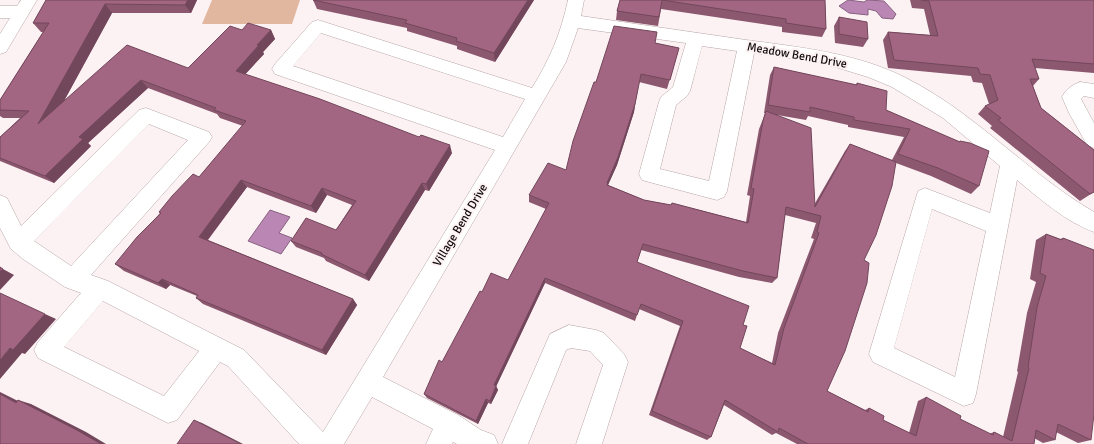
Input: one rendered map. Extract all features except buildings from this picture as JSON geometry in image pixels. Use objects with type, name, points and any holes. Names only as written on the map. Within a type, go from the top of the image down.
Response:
[{"type":"street","name":"Village Bend Drive","points":[[330,444],[557,62],[572,21],[576,0]]},
{"type":"street","points":[[0,12],[25,6]]},
{"type":"street","points":[[0,48],[25,6]]},
{"type":"street","name":"Meadow Bend Drive","points":[[572,21],[822,57],[874,72],[898,82],[950,113],[1010,164],[1064,205],[1094,223]]},
{"type":"street","points":[[507,146],[281,69],[318,26],[537,96]]},
{"type":"street","points":[[696,38],[681,92],[668,102],[648,174],[718,191],[747,46]]},
{"type":"street","points":[[1094,91],[1080,89],[1071,97],[1078,113],[1094,140]]},
{"type":"street","points":[[19,242],[146,115],[202,137],[73,280]]},
{"type":"street","points":[[998,226],[925,197],[881,354],[964,394],[998,226],[1010,164]]},
{"type":"street","points":[[0,206],[19,242],[31,252],[73,280],[100,288],[236,358],[316,444]]},
{"type":"street","points":[[100,288],[46,350],[168,411],[216,348]]},
{"type":"street","points":[[515,444],[558,342],[569,336],[596,341],[616,362],[589,444]]},
{"type":"street","points":[[368,382],[444,434],[485,444]]},
{"type":"shaded area","points":[[212,0],[300,0],[292,24],[202,24]]},
{"type":"shaded area","points":[[848,0],[864,2],[867,0],[884,1],[896,14],[893,19],[882,18],[876,11],[868,9],[868,15],[849,13],[839,6]]},
{"type":"shaded area","points":[[270,210],[290,217],[279,233],[292,238],[281,254],[248,241]]}]
